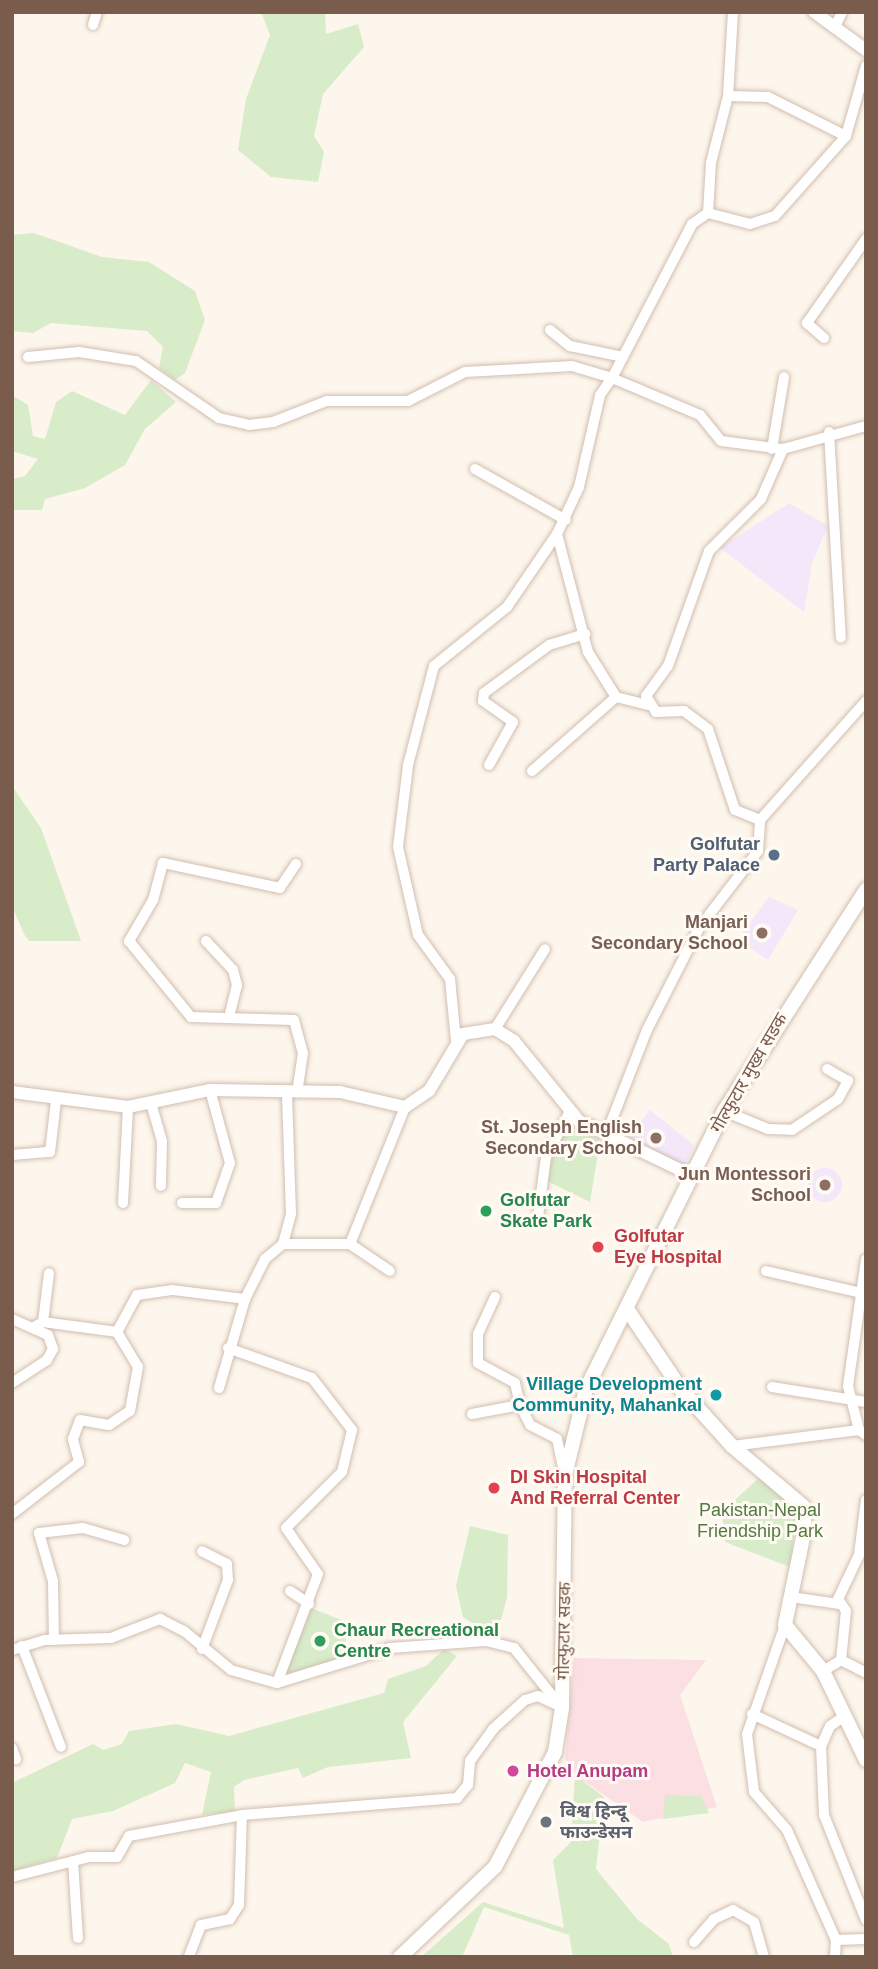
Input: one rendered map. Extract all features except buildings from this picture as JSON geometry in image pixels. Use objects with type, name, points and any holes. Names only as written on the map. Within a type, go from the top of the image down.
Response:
[{"type":"main road","name":"गोल्फुटार मुख्य सडक","points":[[648,1266],[724,1111],[866,890]]},
{"type":"main road","name":"गोल्फुटार सडक","points":[[400,1957],[498,1862],[555,1752],[562,1708],[565,1475],[586,1389],[648,1266]]},
{"type":"main road","points":[[627,1309],[681,1389],[732,1446],[803,1506],[785,1625],[823,1671],[866,1760]]},
{"type":"street","points":[[93,25],[97,12]]},
{"type":"street","points":[[350,1244],[404,1107],[429,1091],[456,1041],[450,979],[418,935],[398,847],[408,765],[434,666],[507,607],[566,520],[600,395],[623,357],[675,248],[708,213],[711,163],[728,96],[733,12]]},
{"type":"street","points":[[814,12],[864,46]]},
{"type":"street","points":[[835,27],[842,12]]},
{"type":"street","points":[[708,213],[750,224],[775,216],[846,136],[866,66]]},
{"type":"street","points":[[728,96],[768,97],[846,136]]},
{"type":"street","points":[[824,338],[807,323],[866,239]]},
{"type":"street","points":[[550,330],[570,346],[623,357]]},
{"type":"street","points":[[28,357],[79,352],[136,361],[219,418],[249,425],[274,422],[327,401],[408,401],[465,372],[572,366],[612,378],[700,415],[721,441],[778,449],[829,432],[866,426]]},
{"type":"street","points":[[648,705],[646,696],[668,666],[709,551],[761,499],[778,449],[784,377]]},
{"type":"street","points":[[829,432],[841,638]]},
{"type":"street","points":[[475,468],[566,520]]},
{"type":"street","points":[[557,534],[588,652],[616,696],[695,717],[718,748],[735,810],[761,820]]},
{"type":"street","points":[[489,765],[513,722],[483,701],[484,693],[549,645],[585,634]]},
{"type":"street","points":[[532,771],[616,696]]},
{"type":"street","points":[[606,1135],[647,1030],[699,928],[758,852],[761,820],[866,701]]},
{"type":"street","points":[[219,1388],[228,1348],[245,1299],[265,1259],[283,1244],[291,1214],[292,1093],[303,1053],[294,1020],[185,1013],[129,941],[153,900],[160,870],[169,860],[280,888],[296,864]]},
{"type":"street","points":[[206,941],[233,970],[237,985],[230,1014]]},
{"type":"street","points":[[456,1041],[495,1029],[545,949]]},
{"type":"street","points":[[495,1029],[514,1041],[570,1111],[606,1135],[693,1176]]},
{"type":"street","points":[[724,1111],[768,1129],[792,1130],[838,1099],[848,1081],[827,1069]]},
{"type":"street","points":[[12,1093],[56,1101],[128,1107],[210,1090],[340,1092],[404,1107]]},
{"type":"street","points":[[182,1203],[216,1203],[230,1163],[210,1090]]},
{"type":"street","points":[[12,1155],[50,1153],[56,1101]]},
{"type":"street","points":[[151,1103],[162,1141],[162,1186]]},
{"type":"street","points":[[123,1203],[128,1107]]},
{"type":"street","points":[[538,1217],[546,1157],[570,1111]]},
{"type":"street","points":[[283,1244],[350,1244],[390,1271]]},
{"type":"street","points":[[732,1446],[862,1433],[851,1399],[857,1292],[866,1259]]},
{"type":"street","points":[[766,1271],[857,1292]]},
{"type":"street","points":[[38,1324],[49,1273]]},
{"type":"street","points":[[117,1332],[142,1292],[245,1299]]},
{"type":"street","points":[[495,1297],[478,1334],[478,1363],[515,1383],[520,1405],[530,1425],[557,1439],[565,1475]]},
{"type":"street","points":[[12,1319],[117,1332]]},
{"type":"street","points":[[12,1384],[51,1355],[48,1335],[38,1324]]},
{"type":"street","points":[[12,1514],[79,1462],[72,1439],[80,1420],[109,1425],[130,1411],[138,1367],[117,1332]]},
{"type":"street","points":[[228,1348],[312,1378],[352,1430],[342,1472],[286,1528],[318,1574],[309,1604],[277,1683]]},
{"type":"street","points":[[772,1387],[866,1402]]},
{"type":"street","points":[[472,1414],[520,1405]]},
{"type":"street","points":[[823,1671],[841,1660],[847,1626],[839,1604],[859,1555],[866,1500]]},
{"type":"street","points":[[54,1640],[53,1581],[39,1533],[83,1528],[124,1540]]},
{"type":"street","points":[[202,1551],[227,1564],[228,1580],[202,1649]]},
{"type":"street","points":[[290,1591],[309,1604]]},
{"type":"street","points":[[791,1597],[839,1604]]},
{"type":"street","points":[[61,1747],[17,1648],[54,1640],[111,1638],[160,1619],[184,1631],[202,1649],[231,1670],[277,1683],[390,1648],[486,1641],[514,1648],[562,1708]]},
{"type":"street","points":[[785,1625],[747,1734],[754,1792],[787,1830],[836,1940],[835,1957]]},
{"type":"street","points":[[841,1660],[866,1673]]},
{"type":"street","points":[[12,1877],[73,1861],[117,1857],[129,1836],[242,1815],[457,1798],[482,1742],[519,1705],[538,1696],[562,1708]]},
{"type":"street","points":[[752,1714],[821,1746]]},
{"type":"street","points":[[846,1715],[830,1726],[821,1746],[828,1829],[866,1920]]},
{"type":"street","points":[[12,1748],[16,1759]]},
{"type":"street","points":[[189,1957],[201,1925],[230,1919],[239,1905],[242,1815]]},
{"type":"street","points":[[73,1861],[78,1938]]},
{"type":"street","points":[[694,1942],[714,1919],[733,1910],[754,1922],[761,1956]]},
{"type":"street","points":[[836,1940],[866,1939]]},
{"type":"shaded area","points":[[789,503],[828,526],[812,563],[804,612],[720,548]]},
{"type":"shaded area","name":"Manjari Secondary School","points":[[769,897],[798,910],[768,960],[737,940]]},
{"type":"shaded area","name":"St. Joseph English Secondary School","points":[[650,1110],[694,1145],[685,1167],[629,1137]]},
{"type":"shaded area","name":"Jun Montessori School","points":[[825,1168],[837,1173],[842,1185],[837,1197],[825,1202],[813,1197],[808,1185],[813,1173]]},
{"type":"shaded area","points":[[574,1658],[706,1660],[680,1695],[717,1807],[643,1822],[575,1775],[565,1760]]},
{"type":"green space","points":[[261,12],[325,12],[326,34],[358,24],[364,47],[323,94],[314,136],[324,152],[318,182],[271,177],[238,150],[246,99],[270,35]]},
{"type":"green space","points":[[34,233],[102,257],[149,262],[195,291],[205,320],[185,373],[175,380],[159,368],[163,347],[147,331],[51,323],[33,333],[12,331],[12,235]]},
{"type":"green space","points":[[151,380],[176,402],[145,429],[125,465],[85,488],[45,499],[42,510],[12,510],[12,479],[25,476],[38,459],[12,451],[12,395],[28,405],[33,436],[45,439],[56,402],[72,391],[125,415]]},
{"type":"green space","points":[[12,786],[41,828],[81,941],[29,941],[24,934],[12,906]]},
{"type":"green space","points":[[567,1121],[600,1141],[590,1202],[543,1179]]},
{"type":"green space","name":"Pakistan-Nepal Friendship Park","points":[[762,1475],[796,1515],[790,1567],[725,1542],[722,1512]]},
{"type":"green space","points":[[470,1526],[508,1535],[507,1597],[499,1628],[481,1629],[463,1617],[456,1586]]},
{"type":"green space","name":"Chaur Recreational Centre","points":[[308,1607],[347,1622],[345,1659],[286,1681],[282,1666]]},
{"type":"green space","points":[[444,1649],[457,1656],[403,1722],[411,1758],[328,1767],[303,1778],[298,1768],[244,1780],[234,1787],[235,1811],[202,1815],[211,1772],[185,1763],[175,1783],[113,1811],[72,1819],[57,1858],[12,1871],[12,1783],[93,1744],[103,1750],[122,1744],[129,1731],[176,1724],[229,1736],[384,1693],[388,1679],[426,1666]]},
{"type":"green space","points":[[575,1775],[604,1797],[596,1869],[637,1919],[669,1944],[673,1957],[573,1957],[569,1935],[484,1907],[462,1957],[421,1957],[483,1902],[564,1928],[553,1860],[571,1842]]},
{"type":"green space","points":[[665,1795],[701,1796],[709,1813],[663,1819]]},
{"type":"place","name":"Golfutar Party Palace","points":[[774,855]]},
{"type":"place","name":"Manjari Secondary School","points":[[762,933]]},
{"type":"place","name":"St. Joseph English Secondary School","points":[[656,1138]]},
{"type":"place","name":"Jun Montessori School","points":[[825,1185]]},
{"type":"place","name":"Golfutar Skate Park","points":[[486,1211]]},
{"type":"place","name":"Golfutar Eye Hospital","points":[[598,1247]]},
{"type":"place","name":"Village Development Community, Mahankal","points":[[716,1395]]},
{"type":"place","name":"DI Skin Hospital And Referral Center","points":[[494,1488]]},
{"type":"place","name":"Chaur Recreational Centre","points":[[320,1641]]},
{"type":"place","name":"Hotel Anupam","points":[[513,1771]]},
{"type":"place","name":"विश्व हिन्दू फाउन्डेसन","points":[[546,1822]]}]
